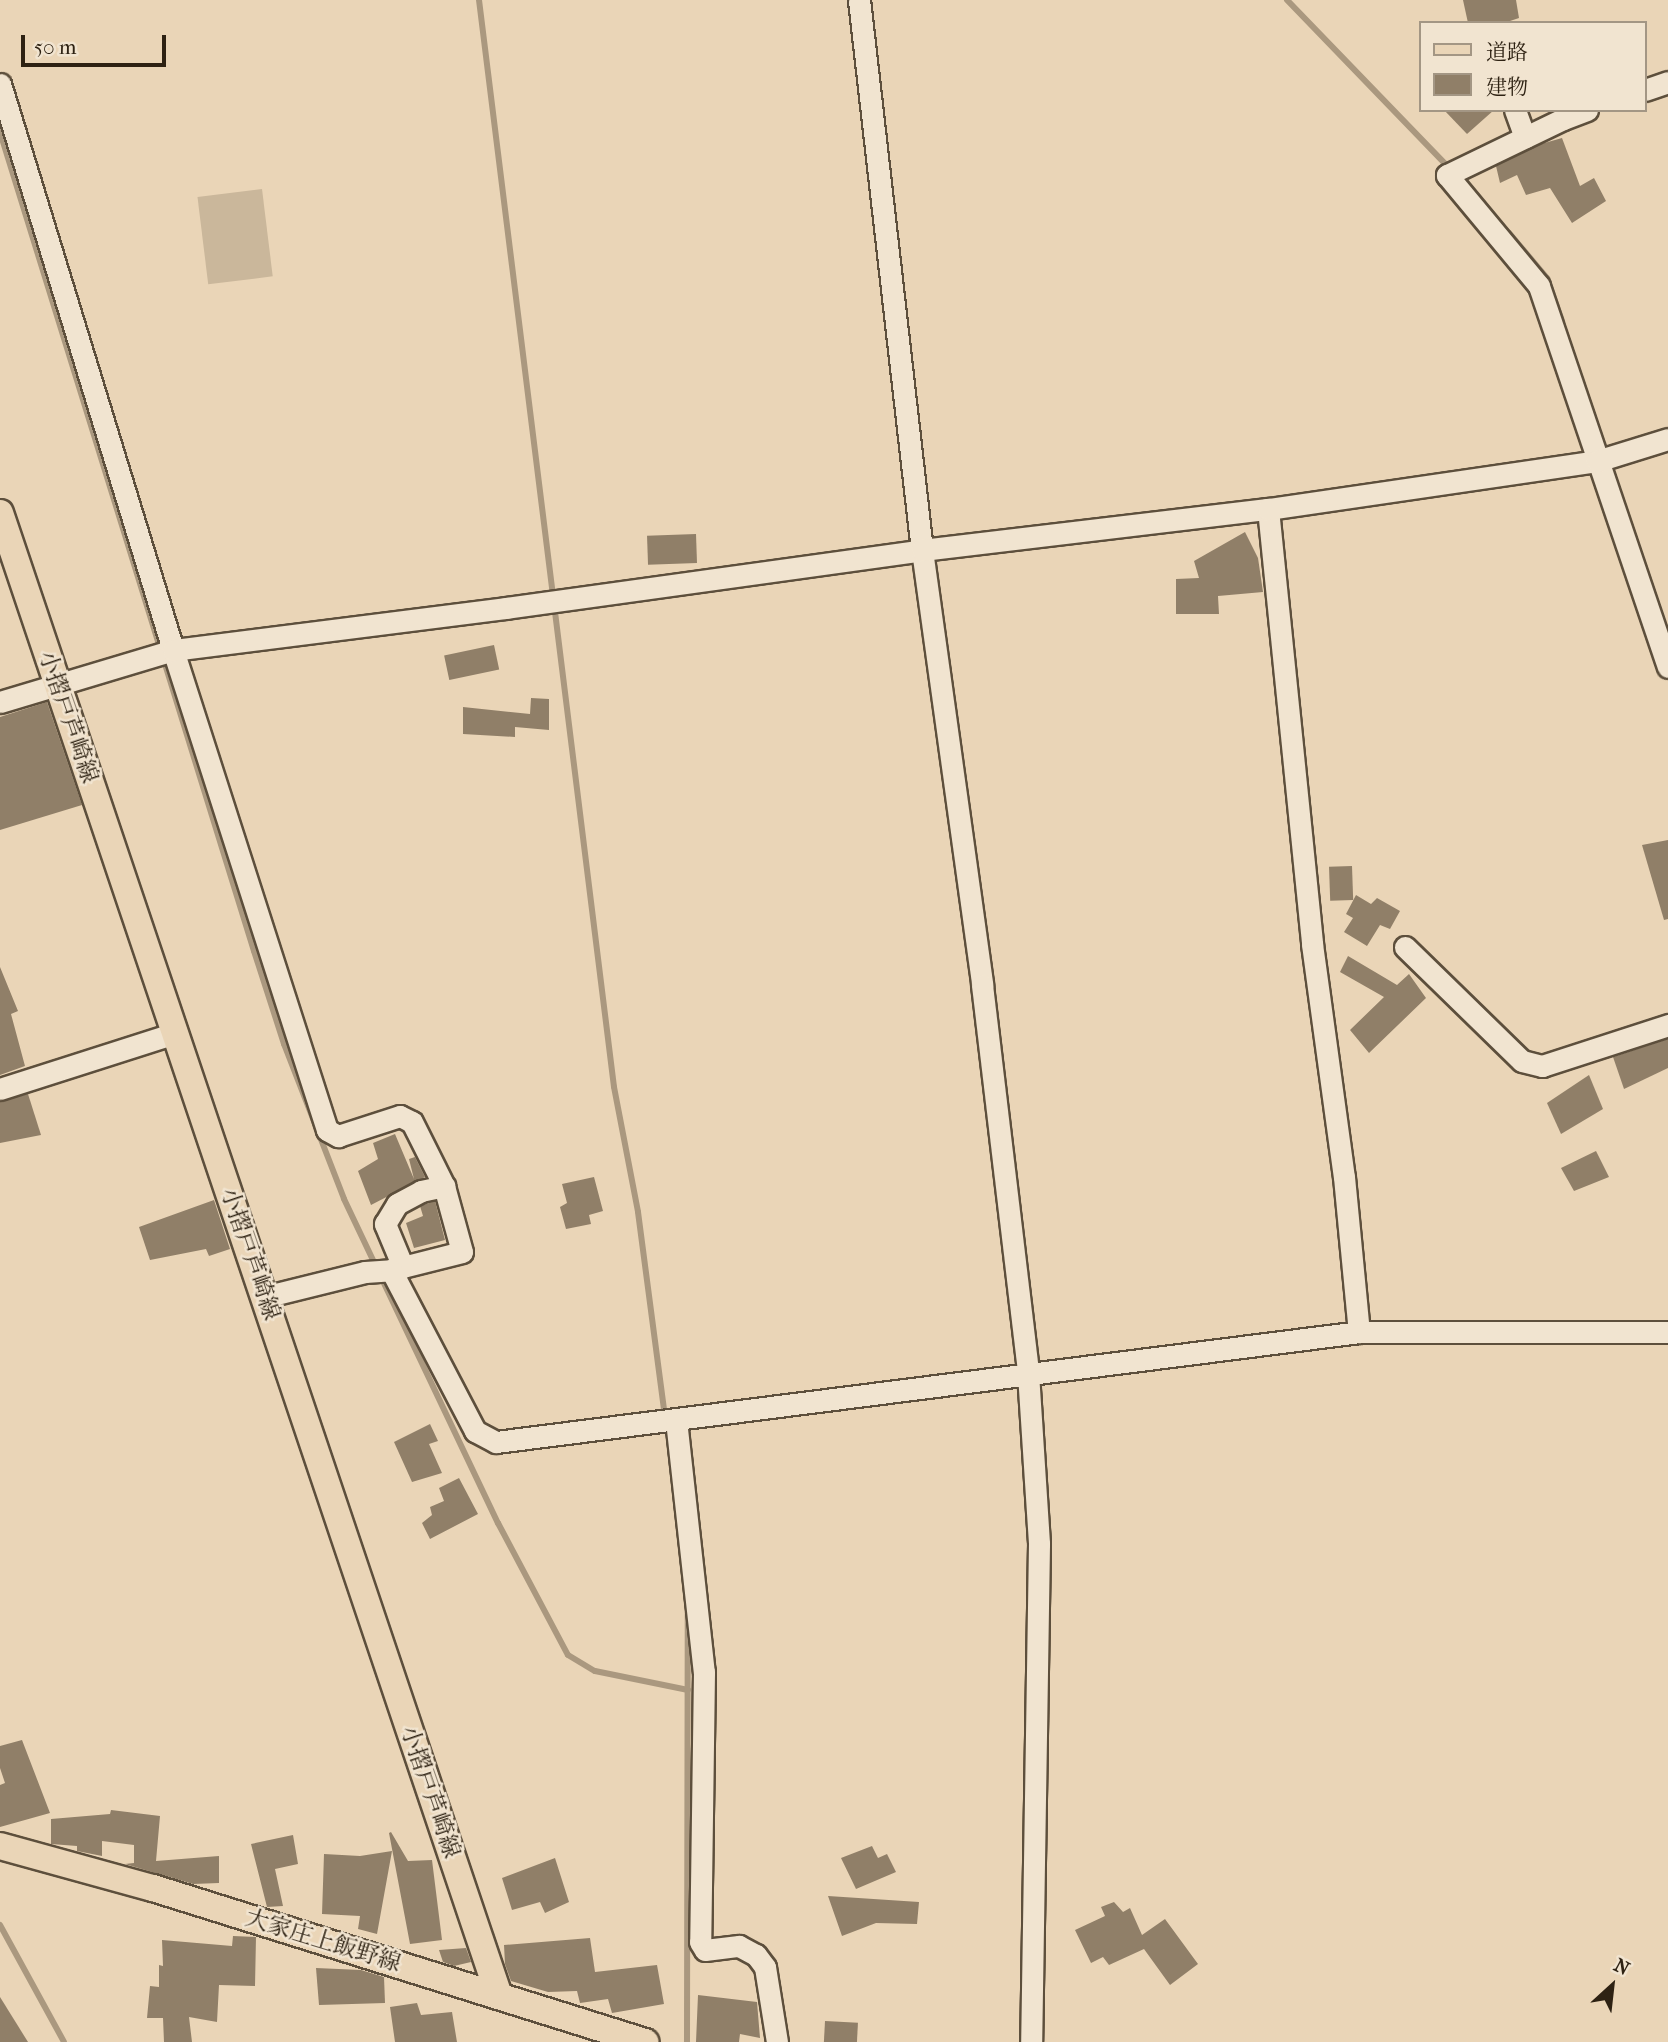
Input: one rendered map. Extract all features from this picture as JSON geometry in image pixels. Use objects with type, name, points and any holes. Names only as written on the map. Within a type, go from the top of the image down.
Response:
[{"type":"main road","name":"小摺戸芦崎線","points":[[0,513],[499,1996]]},
{"type":"main road","name":"大家庄上飯野線","points":[[0,1846],[153,1888],[645,2042]]},
{"type":"street","points":[[859,0],[922,550],[982,985],[1028,1373],[1039,1544],[1031,2042]]},
{"type":"street","points":[[1647,89],[1668,82]]},
{"type":"street","points":[[0,84],[173,650],[327,1130],[338,1136],[400,1116],[412,1122],[444,1186],[462,1252],[264,1297]]},
{"type":"street","points":[[1516,112],[1525,137]]},
{"type":"street","points":[[1582,112],[1447,175],[1539,286],[1668,667]]},
{"type":"street","points":[[0,702],[173,650],[506,608],[922,550],[1268,509],[1597,461],[1668,439]]},
{"type":"street","points":[[1268,509],[1311,944],[1344,1177],[1359,1332]]},
{"type":"street","points":[[1405,947],[1522,1061],[1542,1066],[1668,1025]]},
{"type":"street","points":[[0,1089],[175,1033]]},
{"type":"street","points":[[444,1186],[421,1191],[397,1204],[385,1224],[397,1268],[475,1431],[496,1442],[1359,1332],[1668,1332]]},
{"type":"street","points":[[676,1420],[704,1672],[700,1942],[705,1950],[739,1946],[756,1955],[765,1967],[776,2042]]},
{"type":"shaded area","points":[[262,189],[273,276],[208,284],[197,197]]},
{"type":"building","points":[[1463,0],[1516,0],[1519,18],[1510,21],[1468,21]]},
{"type":"building","points":[[1446,112],[1492,112],[1467,134]]},
{"type":"building","points":[[1562,138],[1580,186],[1594,178],[1606,201],[1572,223],[1550,188],[1526,195],[1517,175],[1500,183],[1496,166],[1541,144]]},
{"type":"building","points":[[1245,532],[1258,558],[1263,592],[1218,596],[1219,614],[1176,614],[1176,579],[1199,578],[1194,561]]},
{"type":"building","points":[[696,534],[697,563],[648,565],[647,536]]},
{"type":"building","points":[[494,645],[499,669],[449,680],[444,656]]},
{"type":"building","points":[[531,698],[549,699],[549,730],[515,727],[515,737],[463,734],[463,707],[530,714]]},
{"type":"building","points":[[47,702],[82,805],[0,830],[0,717]]},
{"type":"building","points":[[1668,840],[1668,919],[1664,920],[1642,845]]},
{"type":"building","points":[[1352,866],[1353,900],[1330,901],[1329,867]]},
{"type":"building","points":[[1356,895],[1371,904],[1377,898],[1400,911],[1390,929],[1380,925],[1367,946],[1344,932],[1353,918],[1346,914]]},
{"type":"building","points":[[1348,956],[1397,985],[1409,974],[1426,998],[1369,1053],[1350,1030],[1384,997],[1340,972]]},
{"type":"building","points":[[0,967],[18,1011],[11,1014],[25,1066],[0,1075]]},
{"type":"building","points":[[1668,1039],[1668,1068],[1624,1089],[1613,1057]]},
{"type":"building","points":[[1589,1075],[1603,1109],[1561,1134],[1547,1103]]},
{"type":"building","points":[[28,1094],[41,1135],[0,1143],[0,1102]]},
{"type":"building","points":[[395,1134],[414,1179],[409,1159],[415,1157],[425,1177],[371,1205],[358,1171],[378,1159],[373,1143]]},
{"type":"building","points":[[1596,1151],[1609,1177],[1574,1191],[1561,1168]]},
{"type":"building","points":[[594,1177],[603,1211],[589,1215],[591,1224],[566,1229],[560,1207],[567,1203],[562,1184]]},
{"type":"building","points":[[214,1200],[230,1249],[209,1256],[206,1249],[150,1260],[139,1227]]},
{"type":"building","points":[[435,1201],[445,1240],[414,1248],[406,1223],[423,1216],[420,1206]]},
{"type":"building","points":[[430,1424],[438,1441],[429,1444],[442,1473],[412,1482],[394,1442]]},
{"type":"building","points":[[459,1478],[478,1514],[430,1539],[422,1523],[432,1515],[430,1507],[444,1501],[439,1488]]},
{"type":"building","points":[[22,1740],[50,1813],[0,1827],[0,1785],[5,1783],[0,1768],[0,1746]]},
{"type":"building","points":[[111,1810],[160,1816],[156,1861],[219,1856],[219,1883],[193,1884],[125,1864],[134,1863],[134,1845],[102,1841],[102,1856],[77,1851],[77,1846],[51,1844],[51,1819],[110,1814]]},
{"type":"building","points":[[391,1832],[408,1861],[432,1860],[442,1940],[410,1944],[389,1833]]},
{"type":"building","points":[[293,1835],[298,1864],[275,1869],[283,1906],[267,1907],[251,1844]]},
{"type":"building","points":[[872,1846],[878,1858],[887,1854],[896,1872],[856,1889],[841,1858]]},
{"type":"building","points":[[392,1851],[377,1934],[358,1929],[360,1916],[322,1914],[324,1854],[360,1856]]},
{"type":"building","points":[[555,1858],[569,1902],[545,1913],[540,1902],[512,1910],[502,1878]]},
{"type":"building","points":[[828,1896],[919,1902],[917,1924],[876,1923],[842,1936]]},
{"type":"building","points":[[1114,1902],[1123,1912],[1130,1908],[1142,1935],[1165,1919],[1198,1964],[1170,1985],[1144,1949],[1109,1965],[1103,1957],[1091,1963],[1075,1930],[1105,1916],[1101,1907]]},
{"type":"building","points":[[233,1936],[256,1937],[255,1986],[219,1985],[217,2022],[189,2017],[192,2042],[164,2042],[163,2018],[147,2018],[150,1986],[159,1987],[159,1965],[163,1966],[162,1940],[232,1946]]},
{"type":"building","points":[[590,1938],[595,1972],[657,1965],[664,2004],[612,2013],[608,1999],[580,2003],[577,1991],[548,1992],[511,1981],[505,1964],[504,1945]]},
{"type":"building","points":[[466,1948],[471,1962],[454,1966],[443,1962],[439,1950]]},
{"type":"building","points":[[316,1968],[361,1970],[384,1977],[385,2003],[319,2005]]},
{"type":"building","points":[[698,1995],[757,2002],[760,2038],[740,2034],[739,2042],[696,2042]]},
{"type":"building","points":[[0,1997],[28,2042],[0,2042]]},
{"type":"building","points":[[417,2003],[421,2015],[452,2012],[457,2042],[395,2042],[390,2007]]},
{"type":"building","points":[[825,2021],[858,2023],[857,2042],[824,2042]]},
{"type":"waterway","points":[[479,0],[614,1087],[638,1212],[665,1417]]},
{"type":"waterway","points":[[1287,0],[1449,168]]},
{"type":"waterway","points":[[0,132],[254,951],[284,1044],[344,1199],[498,1523],[568,1655],[595,1671],[688,1690]]},
{"type":"waterway","points":[[1509,233],[1547,278],[1562,321]]},
{"type":"waterway","points":[[687,2042],[688,1612]]},
{"type":"waterway","points":[[0,1925],[64,2042]]}]
